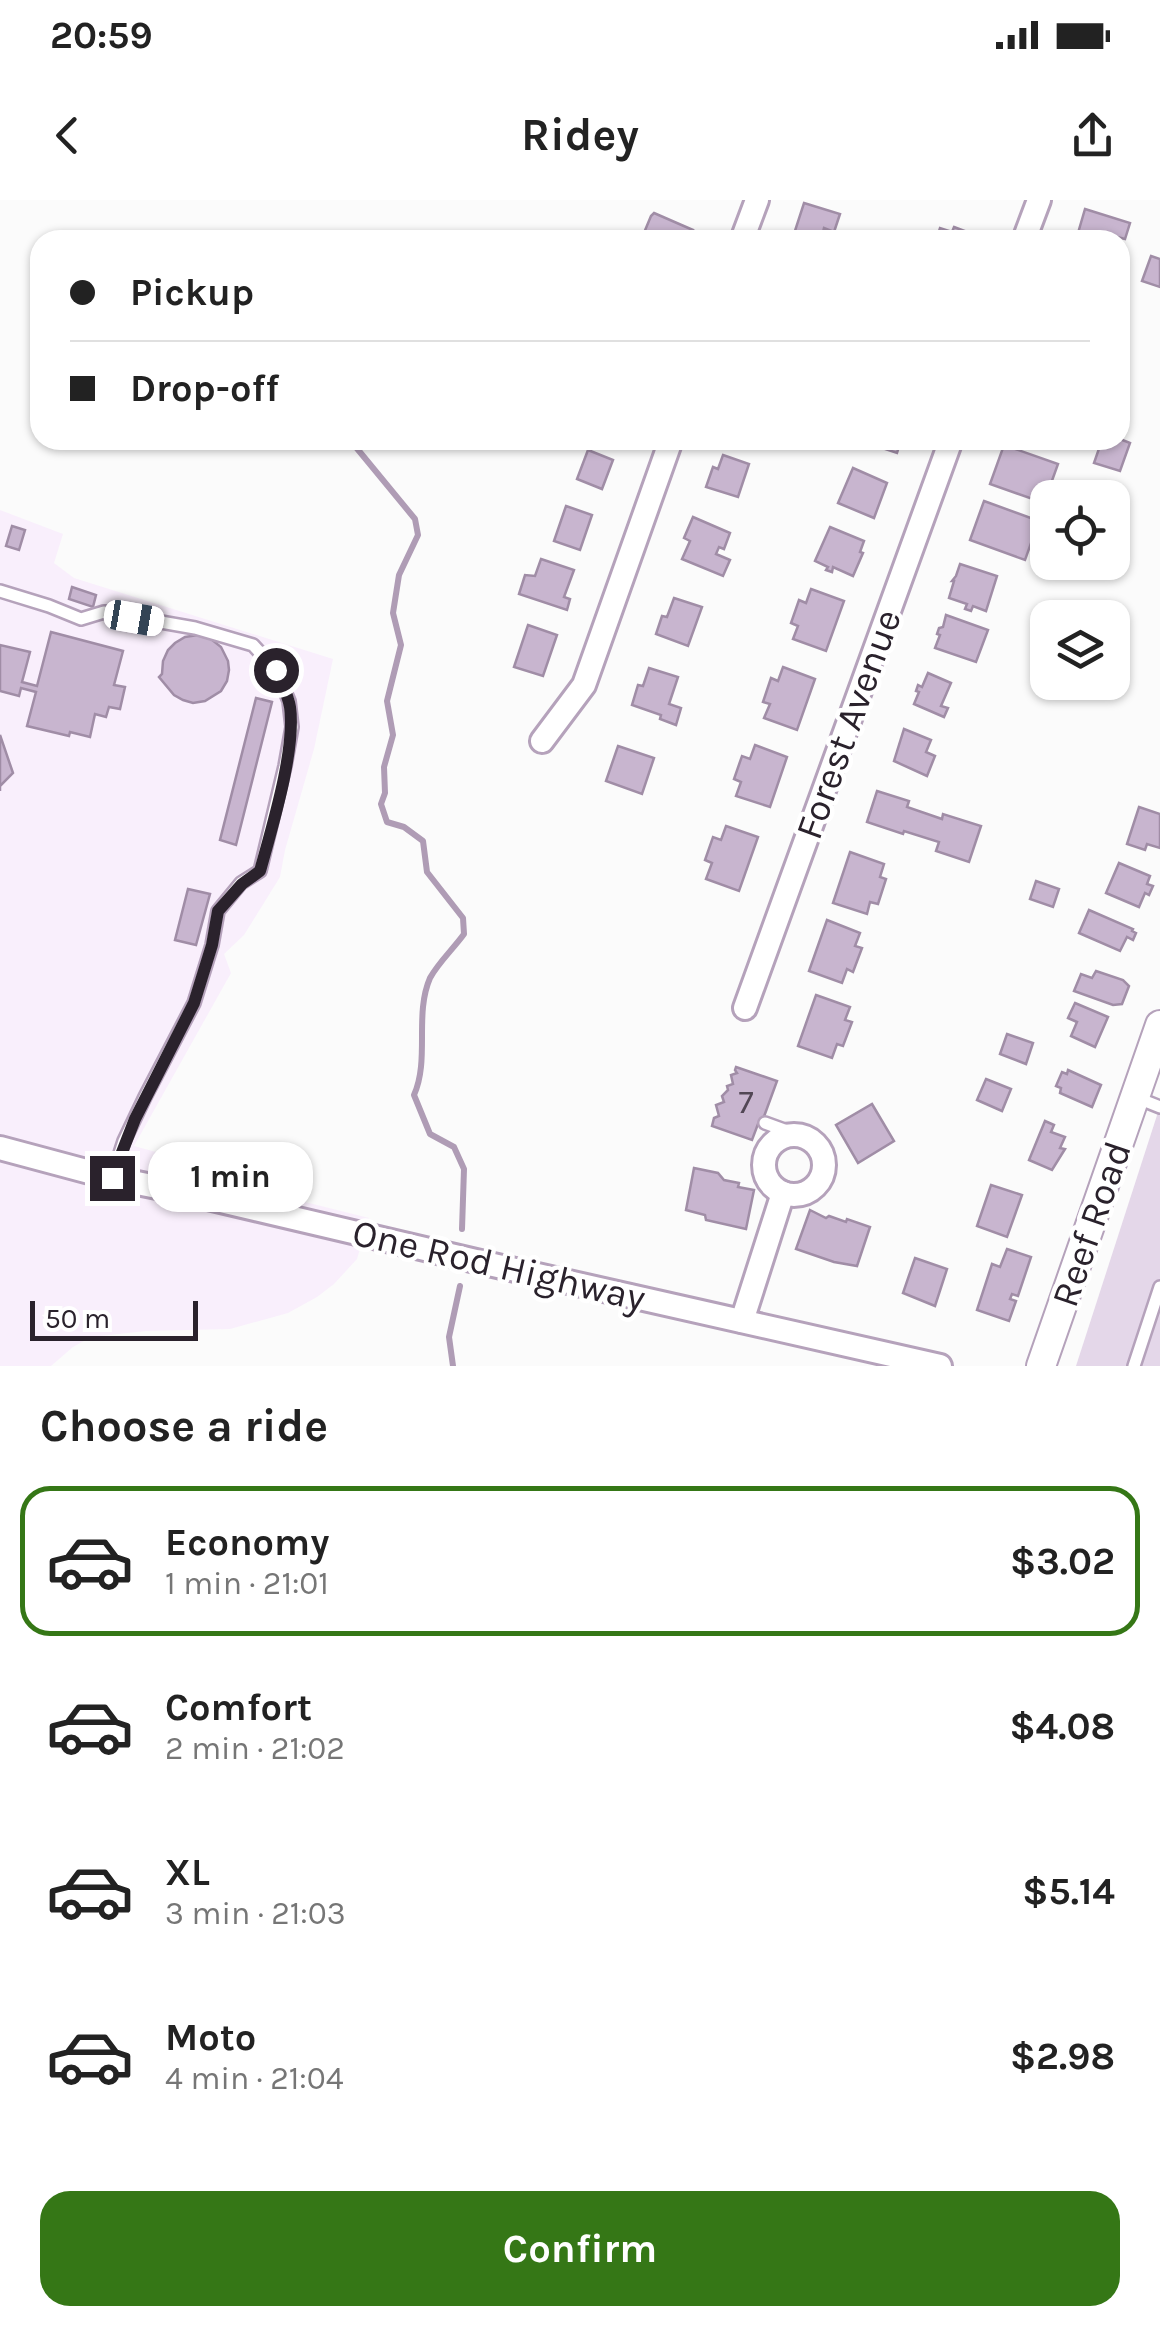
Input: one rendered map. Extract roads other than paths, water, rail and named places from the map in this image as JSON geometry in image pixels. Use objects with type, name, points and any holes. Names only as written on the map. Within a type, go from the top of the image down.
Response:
[{"type":"street","points":[[746,230],[756,200]]},
{"type":"street","points":[[1028,230],[1039,200]]},
{"type":"street","points":[[542,740],[584,685],[668,450]]},
{"type":"street","name":"Forest Avenue","points":[[745,1008],[948,450]]},
{"type":"street","name":"Reef Road","points":[[1041,1366],[1147,1102],[1160,1025]]},
{"type":"street","points":[[798,1135],[810,1139],[820,1150],[824,1165],[819,1182],[803,1194],[783,1193],[764,1171],[767,1152],[780,1138],[798,1135]]},
{"type":"street","name":"One Rod Highway","points":[[0,1148],[112,1178],[188,1192],[940,1366]]},
{"type":"street","points":[[742,1321],[783,1193]]},
{"type":"lane","points":[[0,591],[81,620],[104,612],[195,628],[253,646],[276,670],[289,702],[292,727],[260,871],[218,911],[194,1003],[131,1126],[112,1178]]},
{"type":"lane","points":[[765,1123],[798,1135]]},
{"type":"lane","points":[[1134,1366],[1160,1286]]},
{"type":"waterway","points":[[358,450],[415,519],[418,535],[399,575],[393,613],[401,645],[387,701],[393,735],[384,767],[385,793],[381,804],[387,822],[404,827],[423,841],[427,872],[463,918],[464,934],[433,972],[425,992],[421,1067],[414,1095],[430,1134],[454,1147],[464,1169],[462,1229]]},
{"type":"waterway","points":[[453,1366],[449,1337],[460,1286]]}]
